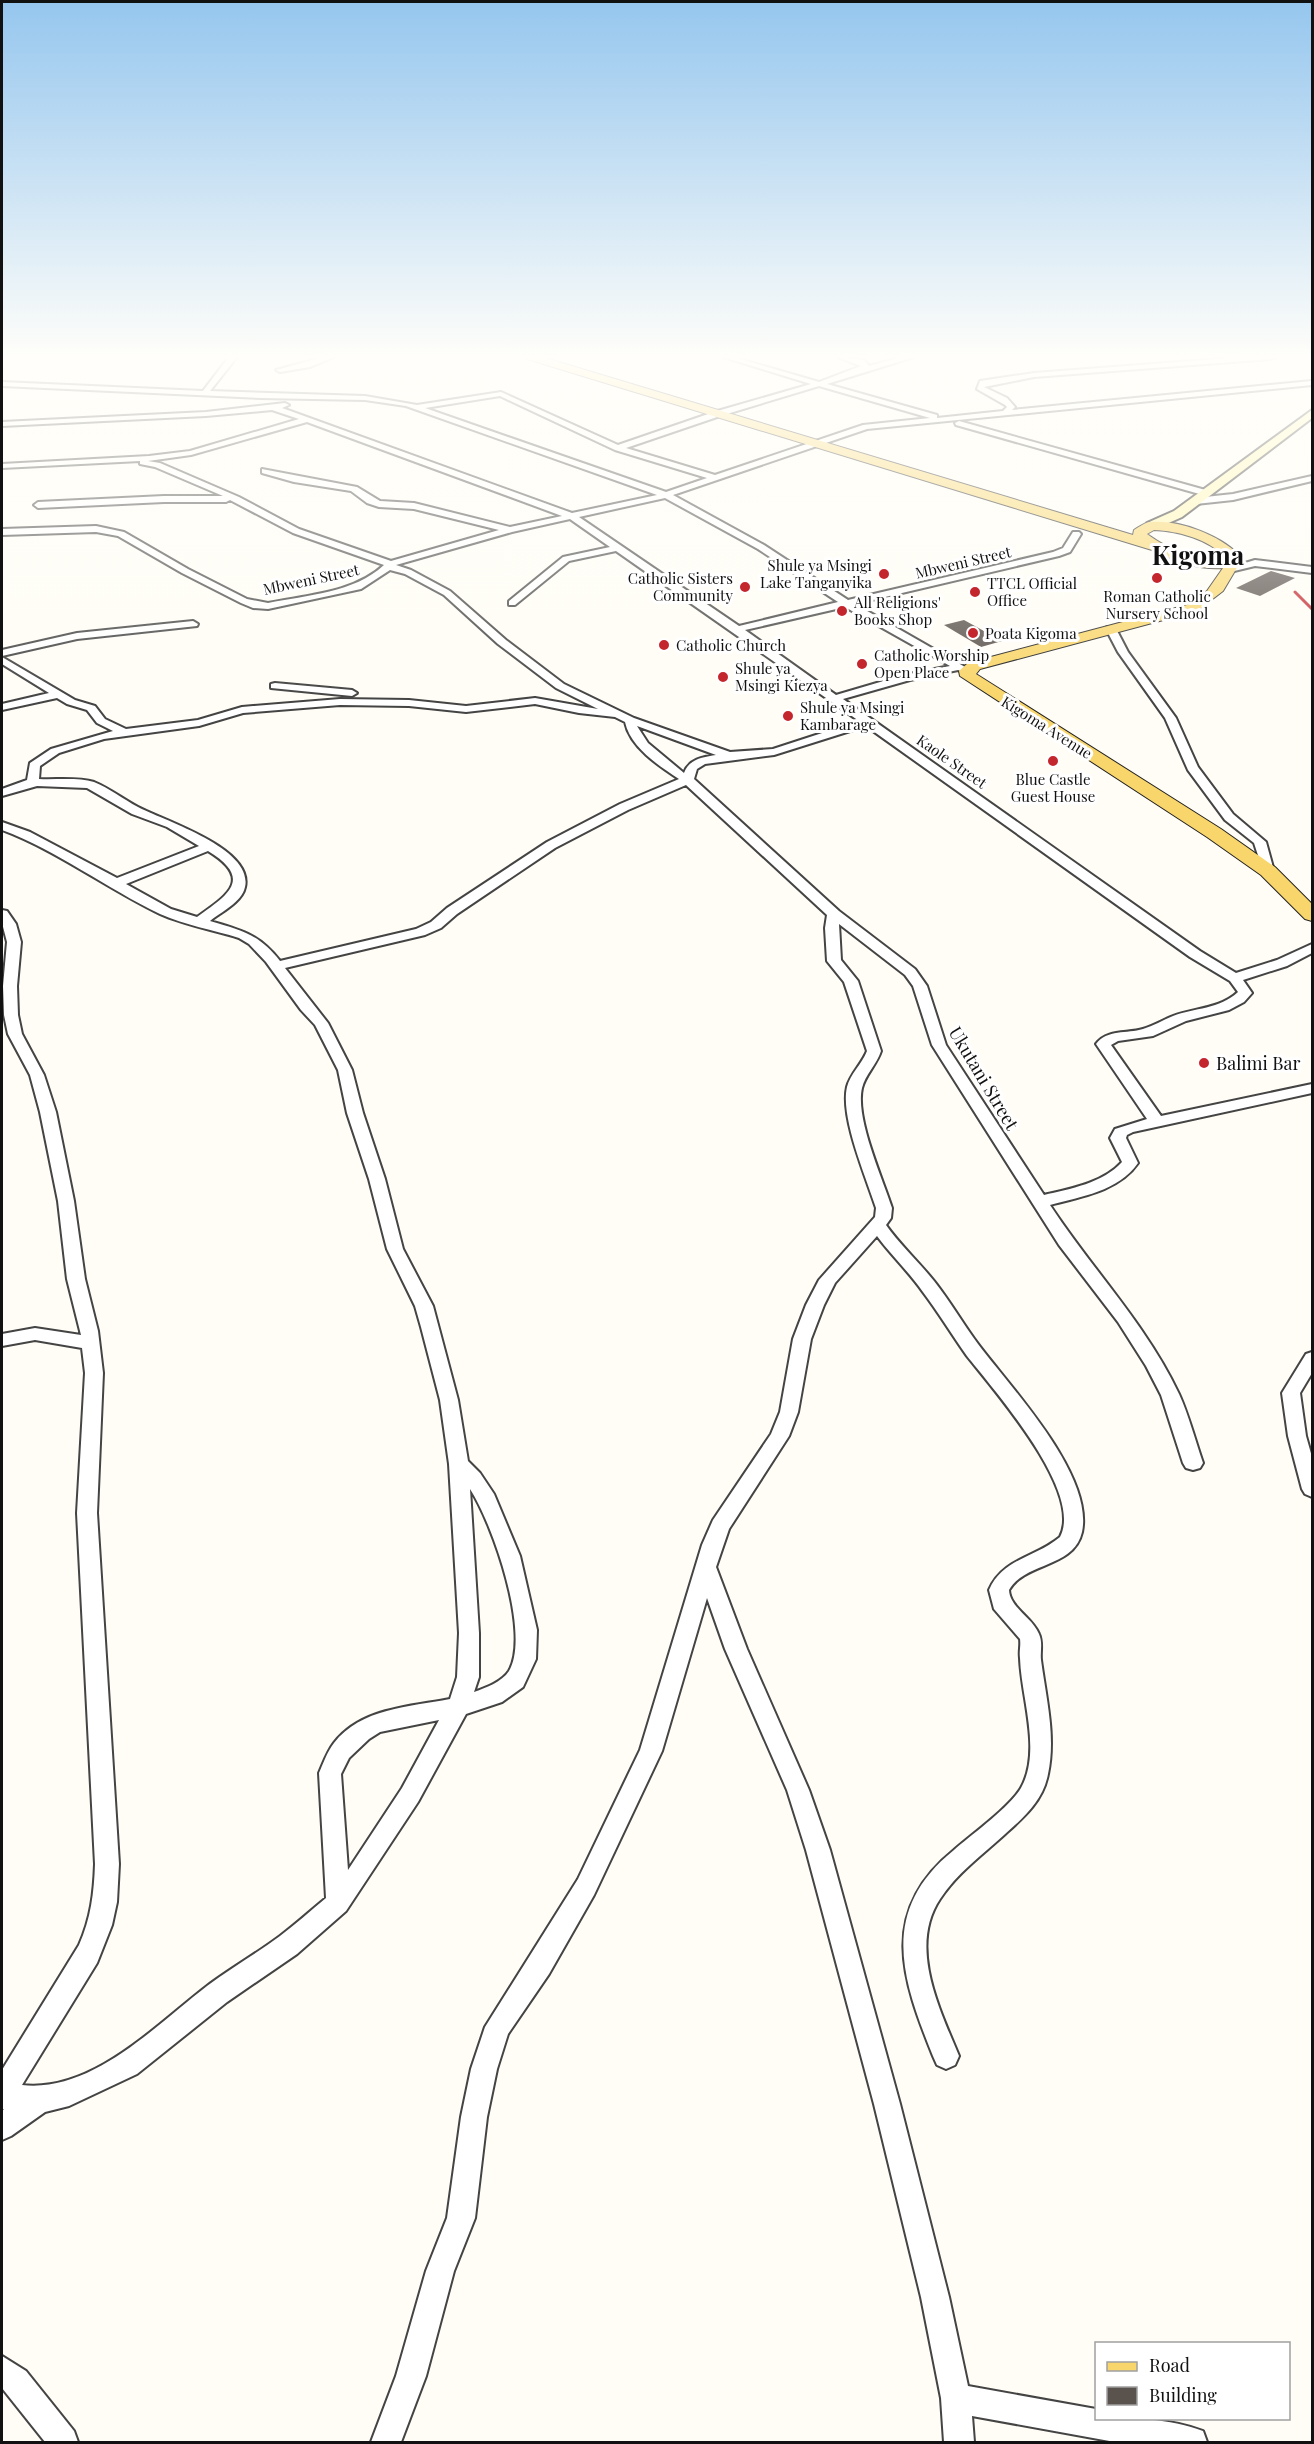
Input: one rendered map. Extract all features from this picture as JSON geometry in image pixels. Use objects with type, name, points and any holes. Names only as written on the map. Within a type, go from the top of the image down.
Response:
[{"type":"main road","points":[[900,471],[1079,528],[1159,547],[1197,562],[1232,564]]},
{"type":"main road","points":[[962,669],[1192,608],[1207,601],[1219,587],[1235,557],[1230,552],[1197,536],[1173,528],[1151,526],[1079,528]]},
{"type":"main road","points":[[1151,526],[1139,533],[1159,547]]},
{"type":"main road","points":[[1197,562],[1212,575],[1219,587]]},
{"type":"main road","name":"Kigoma Avenue","points":[[962,669],[975,682],[1152,793],[1268,871],[1312,915]]},
{"type":"street","points":[[171,471],[236,499],[297,531],[408,572],[447,593],[502,642],[560,686],[624,717],[729,756]]},
{"type":"street","points":[[265,471],[294,480],[354,489],[370,501],[379,504],[414,506],[510,530]]},
{"type":"street","name":"Kaole Street","points":[[447,471],[571,516],[946,776],[1195,954],[1235,978]]},
{"type":"street","points":[[599,471],[666,495],[761,547],[847,604],[962,669]]},
{"type":"street","points":[[693,471],[715,478]]},
{"type":"street","name":"Mbweni Street","points":[[2,532],[96,529],[121,534],[185,571],[253,605],[261,606],[358,587],[376,577],[390,565],[510,530],[666,495],[735,471]]},
{"type":"street","points":[[1131,471],[1206,493]]},
{"type":"street","points":[[1151,526],[1178,514],[1235,471]]},
{"type":"street","points":[[1196,501],[1233,497],[1312,479]]},
{"type":"street","points":[[38,505],[164,499],[236,499]]},
{"type":"street","points":[[1178,514],[1183,524],[1197,536]]},
{"type":"street","name":"Mbweni Street","points":[[736,629],[1056,554],[1067,550],[1079,528]]},
{"type":"street","points":[[512,603],[566,559],[616,548]]},
{"type":"street","points":[[1232,564],[1255,563],[1312,570]]},
{"type":"street","points":[[2,653],[77,636],[193,624]]},
{"type":"street","points":[[1111,629],[1123,652],[1170,718],[1192,768],[1229,817],[1260,842],[1268,871]]},
{"type":"street","points":[[2,660],[71,702],[91,708],[101,721],[123,732]]},
{"type":"street","points":[[833,699],[908,677],[962,669]]},
{"type":"street","points":[[275,686],[375,693],[466,710],[535,701],[624,717]]},
{"type":"street","points":[[2,706],[59,694]]},
{"type":"street","points":[[33,783],[34,765],[43,757],[83,742],[123,732],[200,723],[252,709],[340,702],[427,703]]},
{"type":"street","name":"Ukutani Street","points":[[624,717],[648,749],[671,770],[688,780],[834,914],[910,972],[920,986],[939,1045],[959,1073],[1039,1202],[1089,1275],[1138,1337],[1170,1395],[1193,1463]]},
{"type":"street","points":[[277,966],[420,932],[436,925],[452,911],[551,845],[624,807],[688,780],[692,767],[702,761],[774,752],[866,722]]},
{"type":"street","points":[[2,793],[33,783],[51,781],[90,785],[136,811],[171,824],[228,858],[238,872],[239,887],[230,900],[199,922]]},
{"type":"street","points":[[2,825],[26,835],[166,912],[244,935],[277,966],[306,1007],[321,1023],[345,1070],[355,1113],[377,1179],[395,1249],[424,1306],[449,1400],[459,1464],[469,1633],[468,1677],[458,1707],[410,1795],[338,1903],[288,1945],[218,1993],[128,2065],[69,2092],[39,2100],[2,2127]]},
{"type":"street","points":[[116,883],[208,847]]},
{"type":"street","points":[[2,914],[9,924],[14,942],[9,998],[15,1034],[37,1075],[48,1112],[66,1202],[76,1279],[94,1373],[87,1513],[107,1864],[105,1902],[100,1925],[88,1953],[2,2095],[39,2100]]},
{"type":"street","points":[[386,2442],[411,2376],[440,2271],[461,2218],[474,2117],[484,2069],[498,2027],[540,1965],[586,1887],[651,1750],[705,1568],[720,1526],[780,1436],[789,1412],[802,1339],[815,1305],[828,1280],[847,1256],[884,1218],[884,1208],[854,1116],[855,1084],[871,1060],[874,1051],[851,981],[834,961],[832,928],[834,914]]},
{"type":"street","points":[[1157,1122],[1103,1044],[1107,1040],[1155,1031],[1181,1018],[1225,1007],[1241,998],[1245,993],[1235,978],[1282,963],[1312,948]]},
{"type":"street","points":[[1039,1202],[1085,1190],[1118,1175],[1130,1162],[1118,1138],[1120,1132],[1312,1089]]},
{"type":"street","points":[[878,1226],[887,1240],[934,1292],[968,1342],[1037,1434],[1066,1485],[1074,1514],[1071,1535],[1059,1549],[1010,1576],[1001,1583],[998,1592],[1002,1605],[1025,1628],[1031,1642],[1030,1656],[1040,1749],[1037,1771],[1030,1793],[948,1870],[930,1892],[916,1921],[913,1949],[915,1973],[925,2005],[946,2056]]},
{"type":"street","points":[[2,1340],[35,1334],[90,1343]]},
{"type":"street","points":[[1312,1359],[1291,1393],[1298,1436],[1312,1489]]},
{"type":"street","points":[[338,1903],[330,1773],[341,1751],[361,1732],[376,1723],[458,1707],[494,1695],[515,1680],[525,1659],[526,1630],[510,1556],[487,1499],[473,1478],[459,1464]]},
{"type":"street","points":[[705,1568],[736,1649],[798,1790],[818,1850],[911,2198],[935,2297],[956,2398],[959,2442]]},
{"type":"street","points":[[2,2371],[16,2381],[63,2442]]},
{"type":"street","points":[[956,2398],[1192,2442]]},
{"type":"building","points":[[1271,571],[1295,578],[1260,596],[1236,588]]},
{"type":"building","name":"Poata Kigoma","points":[[964,620],[1002,641],[981,647],[944,625]]},
{"type":"railway","points":[[1295,592],[1312,609]]},
{"type":"place","name":"Shule ya Msingi Lake Tanganyika","points":[[884,574]]},
{"type":"place","name":"Roman Catholic Nursery School","points":[[1157,578]]},
{"type":"place","name":"Catholic Sisters Community","points":[[745,587]]},
{"type":"place","name":"TTCL Official Office","points":[[975,592]]},
{"type":"place","name":"All Religions' Books Shop","points":[[842,611]]},
{"type":"place","name":"Poata Kigoma","points":[[973,633]]},
{"type":"place","name":"Catholic Church","points":[[664,645]]},
{"type":"place","name":"Catholic Worship Open Place","points":[[862,664]]},
{"type":"place","name":"Shule ya Msingi Kiezya","points":[[723,677]]},
{"type":"place","name":"Shule ya Msingi Kambarage","points":[[788,716]]},
{"type":"place","name":"Blue Castle Guest House","points":[[1053,761]]},
{"type":"place","name":"Balimi Bar","points":[[1204,1063]]},
{"type":"district","name":"Kigoma","points":[[1198,554]]}]
